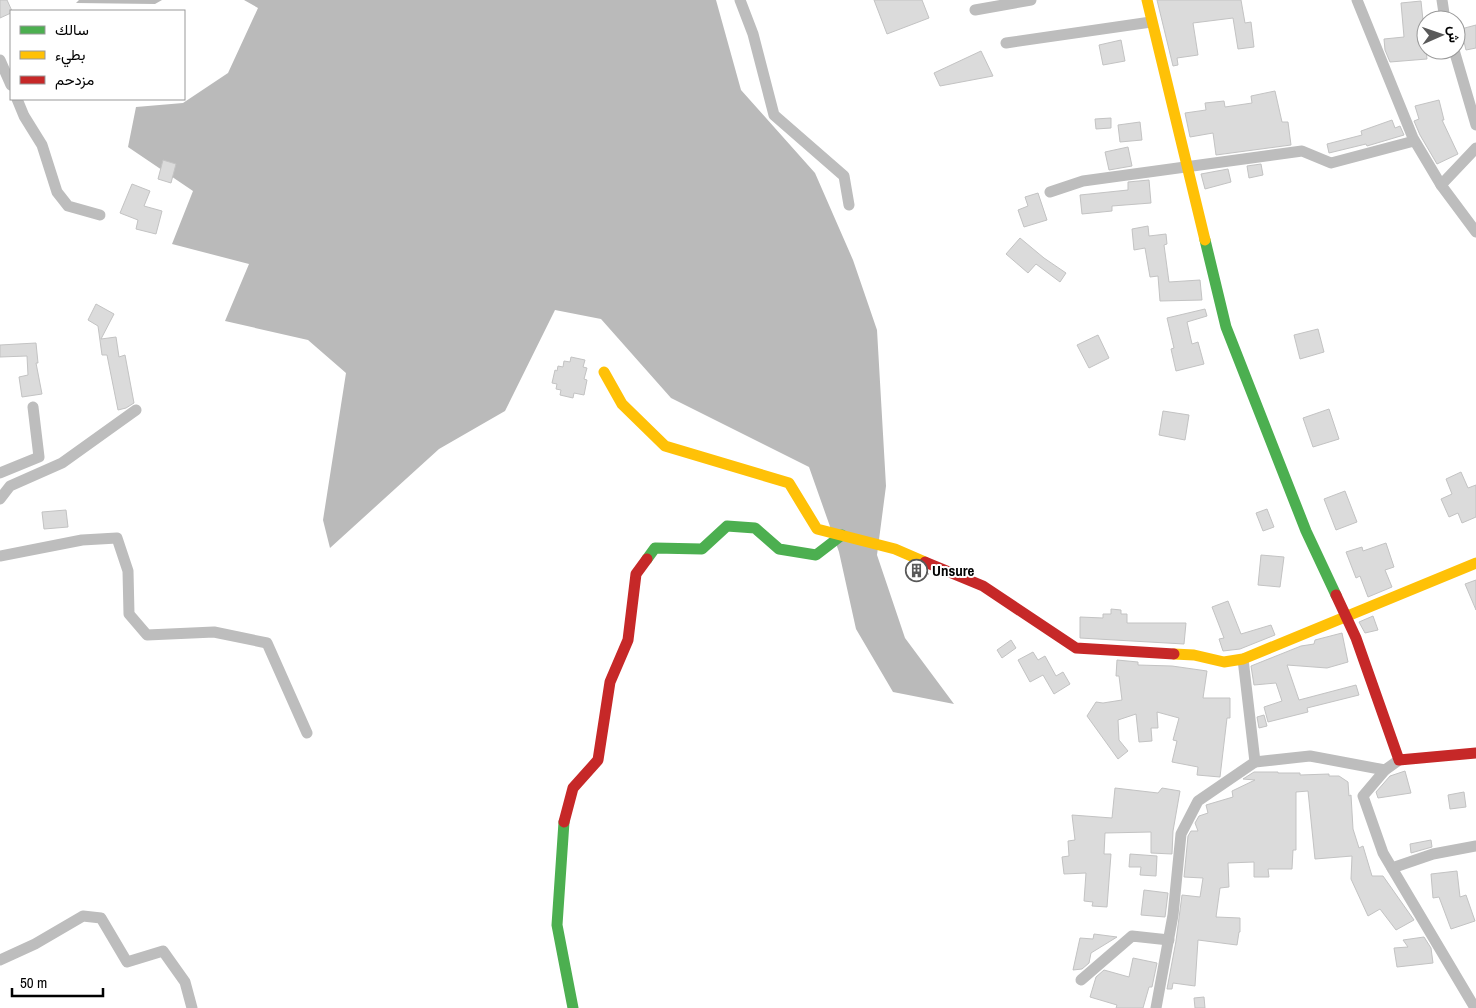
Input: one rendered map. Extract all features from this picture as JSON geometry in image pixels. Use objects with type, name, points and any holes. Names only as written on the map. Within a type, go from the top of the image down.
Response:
[{"type":"street","points":[[740,0],[752,34],[774,115],[844,176],[849,205]]},
{"type":"street","points":[[976,10],[1031,0]]},
{"type":"street","points":[[1147,0],[1226,327],[1306,531],[1356,638],[1399,760]]},
{"type":"street","points":[[1356,0],[1414,141],[1441,185],[1476,232]]},
{"type":"street","points":[[1006,43],[1151,22]]},
{"type":"street","points":[[0,60],[10,83]]},
{"type":"street","points":[[1457,60],[1476,125]]},
{"type":"street","points":[[17,100],[24,116],[42,145],[57,192],[68,206],[100,215]]},
{"type":"street","points":[[1050,192],[1083,181],[1302,151],[1331,163],[1414,141]]},
{"type":"street","points":[[1441,185],[1476,148]]},
{"type":"street","points":[[604,372],[622,404],[665,446],[789,483],[817,529],[895,549],[983,586],[1076,648],[1194,655],[1224,662],[1243,659],[1476,564]]},
{"type":"street","points":[[0,473],[39,457],[33,407]]},
{"type":"street","points":[[0,499],[10,486],[62,463],[136,410]]},
{"type":"street","points":[[573,1008],[557,925],[564,821],[573,788],[598,760],[610,682],[628,640],[636,574],[655,548],[702,549],[727,526],[755,528],[779,549],[816,555],[842,535]]},
{"type":"street","points":[[0,556],[82,540],[116,538],[128,570],[129,614],[147,635],[214,632],[267,643],[307,733]]},
{"type":"street","points":[[1243,659],[1255,762]]},
{"type":"street","points":[[1475,1008],[1383,853],[1363,796],[1386,770],[1399,760],[1476,753]]},
{"type":"street","points":[[1156,1008],[1169,940],[1181,834],[1198,801],[1255,762],[1310,756],[1386,770]]},
{"type":"street","points":[[1392,868],[1433,854],[1476,846]]},
{"type":"street","points":[[0,960],[35,944],[83,916],[102,918],[127,962],[163,951],[185,982],[192,1008]]},
{"type":"street","points":[[1081,980],[1132,936],[1169,940]]},
{"type":"shaded area","points":[[79,0],[162,0],[155,4],[76,3]]},
{"type":"shaded area","points":[[244,0],[716,0],[741,90],[815,173],[853,260],[877,330],[886,486],[877,555],[905,638],[954,704],[893,692],[856,629],[839,552],[809,467],[671,398],[601,319],[555,310],[505,411],[439,449],[330,548],[323,520],[346,373],[308,340],[225,321],[249,264],[172,244],[193,191],[128,147],[136,107],[183,103],[228,73],[258,8]]},
{"type":"building","points":[[0,0],[7,0],[12,10],[10,13],[0,18]]},
{"type":"building","points":[[874,0],[922,0],[929,18],[887,34]]},
{"type":"building","points":[[1157,0],[1241,0],[1245,23],[1251,22],[1254,47],[1238,49],[1233,18],[1193,23],[1198,55],[1177,58],[1178,65],[1173,66]]},
{"type":"building","points":[[1421,1],[1422,10],[1416,10],[1416,60],[1390,62],[1385,50],[1384,39],[1404,37],[1401,3]]},
{"type":"building","points":[[1476,25],[1476,48],[1466,50],[1466,28]]},
{"type":"building","points":[[1121,40],[1125,61],[1103,65],[1099,45]]},
{"type":"building","points":[[981,51],[993,76],[940,86],[934,73]]},
{"type":"building","points":[[1275,91],[1282,122],[1288,122],[1291,145],[1216,155],[1213,133],[1190,137],[1185,113],[1206,110],[1205,103],[1224,101],[1225,107],[1252,103],[1251,96]]},
{"type":"building","points":[[1439,100],[1444,120],[1442,120],[1458,154],[1437,164],[1414,121],[1419,119],[1415,106]]},
{"type":"building","points":[[1111,118],[1111,128],[1096,129],[1095,119]]},
{"type":"building","points":[[1392,120],[1395,128],[1400,126],[1404,135],[1367,146],[1366,144],[1329,153],[1327,144],[1362,135],[1361,131]]},
{"type":"building","points":[[1140,122],[1142,140],[1120,142],[1118,125]]},
{"type":"building","points":[[1128,147],[1132,166],[1109,170],[1105,152]]},
{"type":"building","points":[[163,160],[176,164],[171,183],[158,179]]},
{"type":"building","points":[[1261,164],[1263,175],[1249,178],[1247,166]]},
{"type":"building","points":[[1228,169],[1231,182],[1205,189],[1201,174]]},
{"type":"building","points":[[1149,180],[1151,203],[1112,206],[1112,211],[1082,214],[1080,195],[1128,190],[1128,182]]},
{"type":"building","points":[[132,184],[150,191],[144,206],[162,211],[156,234],[136,229],[138,220],[120,213]]},
{"type":"building","points":[[1038,193],[1047,220],[1024,227],[1018,210],[1028,206],[1025,197]]},
{"type":"building","points":[[1148,226],[1149,236],[1166,234],[1167,244],[1164,245],[1169,282],[1200,280],[1202,300],[1160,301],[1158,276],[1150,277],[1145,248],[1134,250],[1132,229]]},
{"type":"building","points":[[1020,238],[1066,273],[1060,282],[1036,264],[1028,273],[1006,254]]},
{"type":"building","points":[[96,304],[114,314],[101,339],[116,337],[119,357],[125,355],[134,403],[118,410],[107,355],[102,355],[98,326],[88,320]]},
{"type":"building","points":[[1205,309],[1207,316],[1187,322],[1192,344],[1198,342],[1204,364],[1176,371],[1171,349],[1174,348],[1167,318]]},
{"type":"building","points":[[1318,329],[1324,352],[1300,359],[1294,335]]},
{"type":"building","points":[[1098,335],[1109,358],[1089,368],[1077,345]]},
{"type":"building","points":[[36,343],[38,363],[36,363],[42,394],[22,397],[19,377],[28,375],[27,356],[0,357],[0,345]]},
{"type":"building","points":[[571,357],[585,360],[583,367],[587,368],[584,379],[587,380],[584,395],[574,393],[573,398],[560,395],[561,390],[556,389],[557,384],[552,383],[555,370],[557,371],[558,366],[563,367],[564,361],[570,362]]},
{"type":"building","points":[[1329,409],[1339,439],[1313,447],[1303,418]]},
{"type":"building","points":[[1163,411],[1189,415],[1185,440],[1159,435]]},
{"type":"building","points":[[1461,472],[1468,488],[1476,485],[1476,517],[1462,523],[1458,513],[1449,517],[1441,499],[1452,494],[1446,479]]},
{"type":"building","points":[[1345,491],[1357,522],[1336,530],[1324,499]]},
{"type":"building","points":[[1267,509],[1274,527],[1263,531],[1256,513]]},
{"type":"building","points":[[66,510],[68,527],[44,529],[42,512]]},
{"type":"building","points":[[1386,543],[1394,567],[1385,570],[1392,587],[1368,597],[1360,576],[1356,578],[1346,552],[1362,547],[1363,551]]},
{"type":"building","points":[[1261,555],[1284,557],[1280,587],[1258,585]]},
{"type":"building","name":"Unsure","points":[[910,566],[929,574],[908,576]]},
{"type":"building","points":[[1476,580],[1476,610],[1465,584]]},
{"type":"building","points":[[1228,601],[1241,634],[1271,625],[1275,635],[1240,649],[1223,651],[1219,639],[1224,638],[1212,607]]},
{"type":"building","points":[[1111,609],[1121,610],[1121,614],[1127,614],[1127,623],[1186,623],[1184,644],[1080,638],[1080,617],[1103,618],[1103,614],[1111,614]]},
{"type":"building","points":[[1373,616],[1378,630],[1365,633],[1359,622]]},
{"type":"building","points":[[1342,633],[1348,662],[1327,668],[1287,665],[1299,700],[1356,685],[1359,695],[1307,708],[1308,712],[1268,722],[1264,707],[1282,701],[1276,683],[1254,685],[1251,666],[1301,646],[1314,644],[1315,640]]},
{"type":"building","points":[[1011,640],[1016,648],[1002,658],[997,650]]},
{"type":"building","points":[[1033,652],[1038,660],[1045,656],[1056,676],[1063,672],[1070,684],[1054,694],[1043,675],[1030,682],[1018,660]]},
{"type":"building","points":[[1117,660],[1138,662],[1138,665],[1172,666],[1207,671],[1203,698],[1230,698],[1230,718],[1227,718],[1220,777],[1197,775],[1198,767],[1172,762],[1177,741],[1173,740],[1179,718],[1157,712],[1158,728],[1151,728],[1152,741],[1139,742],[1136,714],[1118,720],[1119,740],[1128,751],[1118,759],[1087,716],[1096,702],[1103,703],[1122,700],[1119,676],[1116,676]]},
{"type":"building","points":[[1264,715],[1267,726],[1259,728],[1257,717]]},
{"type":"building","points":[[1405,771],[1411,793],[1378,798],[1376,792],[1390,776]]},
{"type":"building","points":[[1254,772],[1300,773],[1300,775],[1329,774],[1329,776],[1339,776],[1348,782],[1349,796],[1351,795],[1353,829],[1359,848],[1363,846],[1372,876],[1383,876],[1414,920],[1396,930],[1380,909],[1368,916],[1351,879],[1352,856],[1315,859],[1308,791],[1296,792],[1296,850],[1293,850],[1292,869],[1268,869],[1269,877],[1254,877],[1254,862],[1228,863],[1229,887],[1220,888],[1216,917],[1240,918],[1240,932],[1237,945],[1198,940],[1195,986],[1173,983],[1172,989],[1167,989],[1182,895],[1200,897],[1203,878],[1184,877],[1188,836],[1191,831],[1198,831],[1195,823],[1199,816],[1208,813],[1206,805],[1233,797],[1232,791],[1255,780],[1243,779]]},
{"type":"building","points":[[1115,788],[1158,793],[1162,788],[1180,791],[1173,831],[1172,854],[1151,853],[1151,832],[1105,833],[1104,854],[1111,854],[1107,907],[1092,906],[1093,902],[1084,901],[1086,873],[1064,874],[1062,857],[1069,856],[1068,841],[1075,840],[1072,815],[1112,818]]},
{"type":"building","points":[[1464,792],[1466,807],[1450,809],[1448,795]]},
{"type":"building","points":[[1431,840],[1432,847],[1411,853],[1410,844]]},
{"type":"building","points":[[1130,854],[1157,856],[1156,876],[1140,875],[1141,867],[1129,867]]},
{"type":"building","points":[[1457,871],[1460,897],[1466,895],[1475,921],[1451,929],[1439,897],[1433,898],[1431,874]]},
{"type":"building","points":[[1144,890],[1168,893],[1165,917],[1141,915]]},
{"type":"building","points":[[1094,934],[1117,937],[1091,953],[1089,963],[1082,969],[1073,970],[1080,938],[1093,939]]},
{"type":"building","points":[[1424,937],[1431,948],[1433,963],[1397,967],[1394,948],[1408,947],[1403,940]]},
{"type":"building","points":[[1133,958],[1157,963],[1152,987],[1149,987],[1143,1008],[1116,1008],[1117,1005],[1090,997],[1096,977],[1104,970],[1129,977]]},
{"type":"building","points":[[1204,997],[1205,1008],[1195,1008],[1194,998]]},
{"type":"traffic: fast","points":[[1205,240],[1226,327],[1306,531],[1336,595]]},
{"type":"traffic: fast","points":[[647,559],[655,548],[702,549],[727,526],[755,528],[779,549],[816,555],[842,535]]},
{"type":"traffic: fast","points":[[564,822],[557,925],[573,1008]]},
{"type":"traffic: slow","points":[[1147,0],[1205,240]]},
{"type":"traffic: slow","points":[[604,372],[622,404],[665,446],[789,483],[817,529],[895,549],[925,562]]},
{"type":"traffic: slow","points":[[1174,654],[1194,655],[1224,662],[1243,659],[1476,563]]},
{"type":"traffic: jam","points":[[564,822],[573,788],[598,760],[610,682],[628,640],[636,574],[647,559]]},
{"type":"traffic: jam","points":[[925,562],[983,586],[1076,648],[1174,654]]},
{"type":"traffic: jam","points":[[1336,595],[1356,638],[1399,760],[1476,753]]},
{"type":"place","name":"Unsure","points":[[916,571]]}]
